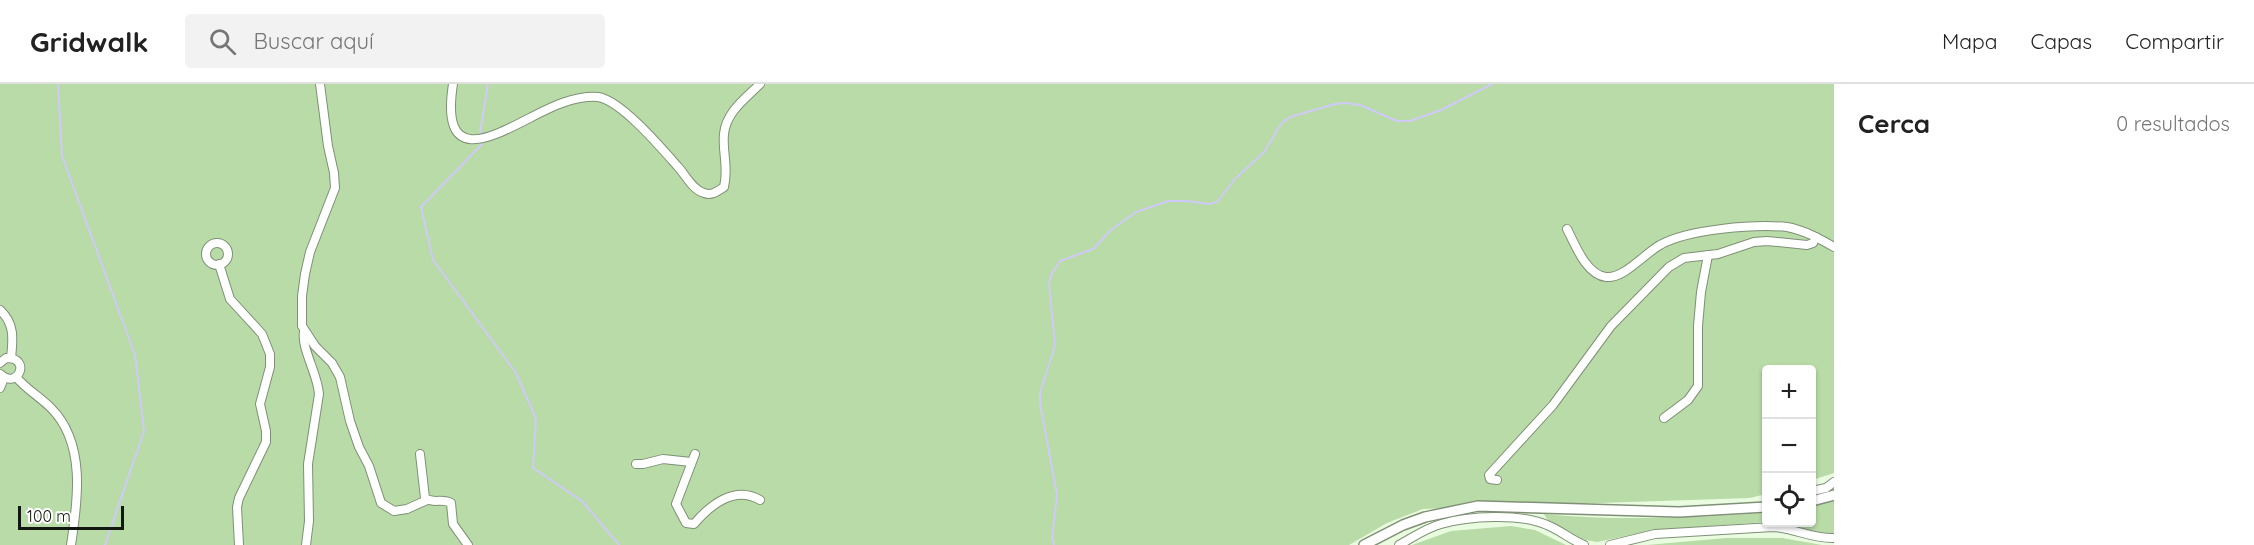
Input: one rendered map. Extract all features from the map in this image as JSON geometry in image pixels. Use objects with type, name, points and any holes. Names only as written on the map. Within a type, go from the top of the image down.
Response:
[{"type":"main road","points":[[1816,500],[1834,495]]},
{"type":"main road","points":[[1364,545],[1403,525],[1425,517],[1478,506],[1679,512],[1762,507]]},
{"type":"street","points":[[306,545],[309,521],[308,464],[319,393],[304,343],[301,315],[305,274],[310,252],[335,188],[320,84]]},
{"type":"street","points":[[453,84],[451,115],[455,128],[470,139],[483,139],[502,132],[563,102],[596,97],[606,99],[624,110],[653,138],[696,189],[707,194],[714,194],[724,187],[727,173],[723,135],[726,124],[738,105],[760,84]]},
{"type":"street","points":[[1567,229],[1593,272],[1607,278],[1622,273],[1660,245],[1683,235],[1766,227],[1789,228],[1816,237],[1834,247]]},
{"type":"street","points":[[1497,480],[1490,480],[1489,475],[1553,405],[1611,326],[1669,267],[1684,258],[1718,254],[1754,242],[1807,245],[1813,243],[1816,237]]},
{"type":"street","points":[[1664,418],[1688,400],[1698,386],[1698,326],[1708,255]]},
{"type":"street","points":[[219,264],[230,299],[262,334],[270,354],[270,367],[260,404],[266,442],[239,498],[237,507],[239,545]]},
{"type":"street","points":[[0,310],[10,322],[12,329],[11,357]]},
{"type":"street","points":[[304,332],[337,370],[350,421],[359,447],[369,466],[381,503],[394,511],[407,509],[427,500],[447,501],[451,503],[453,524],[468,545]]},
{"type":"street","points":[[0,363],[11,357],[16,359],[20,365],[20,372],[16,377],[9,379],[2,376],[0,388]]},
{"type":"street","points":[[16,377],[26,389],[50,408],[70,436],[75,453],[76,486],[70,545]]},
{"type":"street","points":[[420,454],[424,496],[427,500]]},
{"type":"street","points":[[636,464],[663,459],[693,458],[676,504],[686,524],[694,524],[709,508],[722,499],[736,495],[754,496],[760,500]]},
{"type":"street","points":[[1816,490],[1826,488],[1834,482]]},
{"type":"street","points":[[1399,545],[1439,524],[1492,518],[1535,521],[1584,545]]},
{"type":"street","points":[[1610,545],[1655,534],[1773,527],[1834,538]]},
{"type":"green space","points":[[0,84],[1834,84],[1834,473],[1816,479],[1816,365],[1762,365],[1762,495],[1750,498],[1423,509],[1387,523],[1349,545],[0,545]]},
{"type":"green space","points":[[1834,500],[1834,533],[1797,527],[1816,527],[1816,506]]},
{"type":"green space","points":[[1762,513],[1762,522],[1655,530],[1597,542],[1581,539],[1548,521],[1544,514],[1600,518]]},
{"type":"green space","points":[[1511,526],[1535,530],[1566,545],[1412,545],[1451,531]]},
{"type":"green space","points":[[1726,538],[1782,538],[1822,545],[1647,545]]},
{"type":"waterway","points":[[58,84],[62,156],[135,355],[144,431],[105,545]]},
{"type":"waterway","points":[[480,133],[488,84]]},
{"type":"waterway","points":[[1054,545],[1052,537],[1057,495],[1040,404],[1040,393],[1055,345],[1049,284],[1051,275],[1060,261],[1093,249],[1112,229],[1136,212],[1168,201],[1209,204],[1217,202],[1236,178],[1264,152],[1281,124],[1290,117],[1346,103],[1360,105],[1397,121],[1410,121],[1441,110],[1492,84]]},
{"type":"waterway","points":[[482,144],[421,207],[433,260],[516,373],[536,419],[533,468],[582,501],[619,545]]}]
